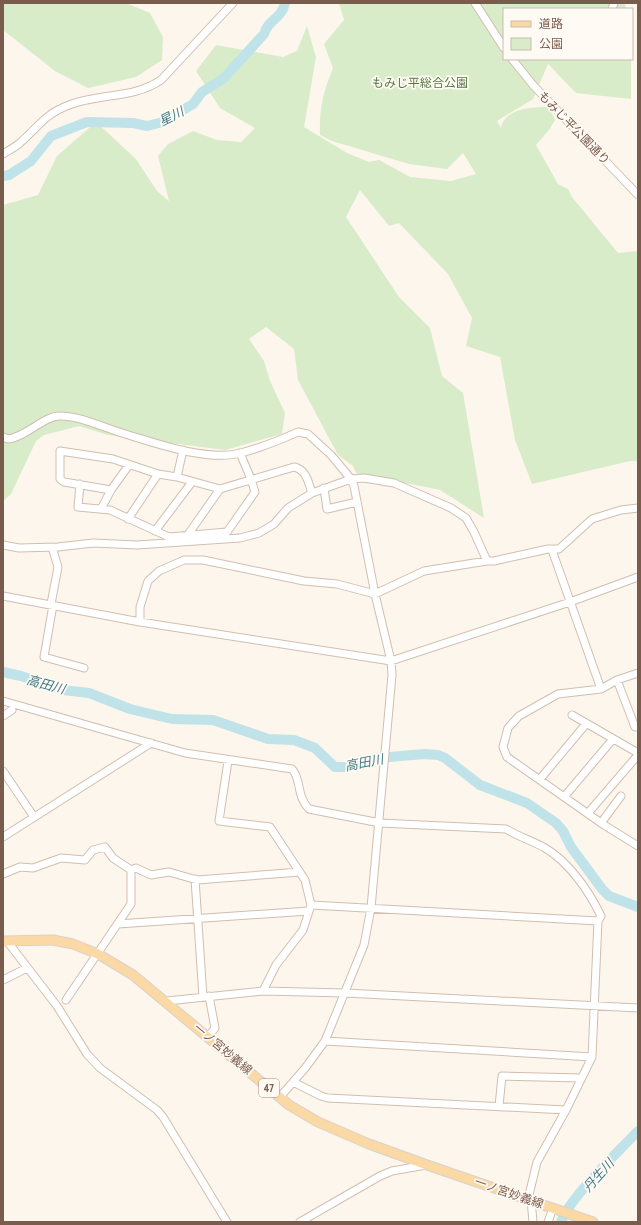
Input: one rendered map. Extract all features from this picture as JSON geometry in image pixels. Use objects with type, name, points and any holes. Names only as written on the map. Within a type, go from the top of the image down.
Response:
[{"type":"main road","name":"一ノ宮妙義線","points":[[4,939],[57,940],[74,944],[98,954],[122,967],[166,1001],[295,1108],[329,1128],[427,1165],[555,1209]]},
{"type":"main road","name":"47","points":[[555,1209],[593,1222]]},
{"type":"street","points":[[3,154],[21,142],[36,126],[53,112],[89,99],[134,93],[150,87],[161,80],[233,3]]},
{"type":"street","points":[[475,3],[503,44]]},
{"type":"street","name":"もみじ平公園通り","points":[[513,60],[533,85],[638,195]]},
{"type":"street","points":[[3,437],[8,439],[21,436],[50,418],[59,416],[83,420],[183,450],[215,455],[240,453],[298,432],[308,434],[331,455],[351,479],[375,594],[391,661],[392,675],[380,823],[371,908],[364,945],[325,1041],[280,1096]]},
{"type":"street","points":[[177,477],[183,450]]},
{"type":"street","points":[[111,490],[64,482],[60,479],[60,451],[113,459],[158,474],[177,477],[220,489],[294,467],[301,468],[305,473],[312,493]]},
{"type":"street","points":[[80,484],[78,506],[110,510],[169,537],[227,532],[255,492],[240,453]]},
{"type":"street","points":[[101,509],[111,490],[129,465]]},
{"type":"street","points":[[128,519],[158,474]]},
{"type":"street","points":[[3,545],[19,548],[52,547],[93,543],[150,544],[240,538],[259,534],[274,524],[288,508],[312,493],[351,479],[377,479],[394,483],[451,508],[466,518],[487,561]]},
{"type":"street","points":[[155,531],[192,482]]},
{"type":"street","points":[[324,488],[327,509],[357,502]]},
{"type":"street","points":[[188,536],[220,489]]},
{"type":"street","points":[[140,622],[140,607],[148,581],[159,572],[184,560],[203,560],[304,581],[337,584],[375,594],[424,571],[494,561],[548,548],[552,550],[559,549],[592,519],[621,510],[638,508]]},
{"type":"street","points":[[52,547],[58,567],[44,657],[84,668]]},
{"type":"street","points":[[552,550],[601,689]]},
{"type":"street","points":[[3,596],[140,622],[391,661],[570,602],[638,577]]},
{"type":"street","points":[[638,673],[617,680],[601,689],[558,694],[519,716],[508,728],[503,747],[507,757],[601,823],[638,846]]},
{"type":"street","points":[[617,680],[634,727],[638,727]]},
{"type":"street","points":[[3,701],[185,753],[292,770],[296,774],[298,790],[304,803],[309,809],[380,823],[506,830],[544,847],[560,858],[578,880],[600,916],[598,921],[592,1057],[580,1078],[566,1110],[537,1162],[529,1200],[533,1222]]},
{"type":"street","points":[[3,716],[12,710]]},
{"type":"street","points":[[572,715],[638,754],[588,813]]},
{"type":"street","points":[[540,779],[586,724]]},
{"type":"street","points":[[564,797],[613,739]]},
{"type":"street","points":[[3,837],[151,743]]},
{"type":"street","points":[[228,761],[219,821],[270,827],[306,880],[310,908],[303,930],[276,965],[264,991]]},
{"type":"street","points":[[3,771],[34,817]]},
{"type":"street","points":[[601,823],[620,796]]},
{"type":"street","points":[[3,874],[20,867],[33,868],[61,858],[85,860],[94,850],[105,847],[113,858],[131,870]]},
{"type":"street","points":[[131,870],[136,868],[151,875],[169,872],[195,879],[300,872]]},
{"type":"street","points":[[66,1000],[131,904],[131,870]]},
{"type":"street","points":[[195,879],[206,997],[215,1028],[208,1037]]},
{"type":"street","points":[[118,924],[198,919],[310,908],[371,908],[598,921]]},
{"type":"street","points":[[4,939],[57,1006],[80,1045],[100,1068],[157,1110],[163,1117],[227,1222]]},
{"type":"street","points":[[3,980],[26,968]]},
{"type":"street","points":[[166,1001],[264,991],[345,993],[594,1007],[638,1008]]},
{"type":"street","points":[[325,1041],[592,1057]]},
{"type":"street","points":[[500,1106],[502,1076],[580,1078]]},
{"type":"street","points":[[293,1082],[328,1098],[566,1110]]},
{"type":"street","points":[[300,1222],[380,1176],[392,1171],[427,1165]]},
{"type":"street","points":[[548,1222],[555,1209]]},
{"type":"green space","points":[[3,3],[126,3],[150,13],[163,37],[162,60],[136,77],[88,88],[55,71],[3,30]]},
{"type":"green space","name":"もみじ平総合公園","points":[[339,3],[625,3],[626,8],[503,8],[503,60],[631,60],[631,99],[576,93],[548,64],[533,99],[497,121],[501,128],[508,116],[513,113],[527,108],[549,107],[555,120],[549,130],[536,145],[558,184],[568,189],[572,197],[618,253],[638,251],[638,461],[630,461],[532,484],[515,440],[500,357],[466,346],[472,318],[448,274],[399,223],[389,226],[360,190],[346,217],[399,297],[430,328],[442,376],[463,393],[484,518],[440,490],[356,473],[353,466],[338,455],[298,380],[294,349],[266,327],[249,339],[264,361],[270,381],[285,413],[282,434],[225,450],[108,435],[79,426],[44,435],[36,441],[11,494],[3,501],[3,205],[38,195],[57,156],[96,122],[136,159],[157,191],[169,201],[158,156],[168,144],[193,131],[217,140],[241,142],[255,128],[220,108],[196,71],[216,45],[283,57],[297,51],[307,26],[316,57],[304,127],[347,153],[369,162],[379,160],[410,177],[451,181],[476,174],[463,153],[447,169],[409,164],[332,141],[320,135],[322,101],[333,68],[324,44],[344,20]]},
{"type":"waterway","name":"星川","points":[[3,176],[9,175],[31,161],[51,136],[87,122],[133,123],[147,126],[163,122],[193,104],[202,92],[223,79],[264,34],[268,25],[281,13],[285,3]]},
{"type":"waterway","name":"高田川","points":[[3,672],[21,676],[63,690],[89,693],[130,709],[172,719],[213,720],[268,739],[294,740],[315,748],[335,767],[346,767],[358,762],[378,758],[424,754],[438,755],[445,758],[480,785],[527,803],[556,823],[563,831],[571,847],[602,889],[609,896],[638,907]]},
{"type":"waterway","name":"丹生川","points":[[561,1222],[566,1211],[584,1187],[638,1131]]}]
